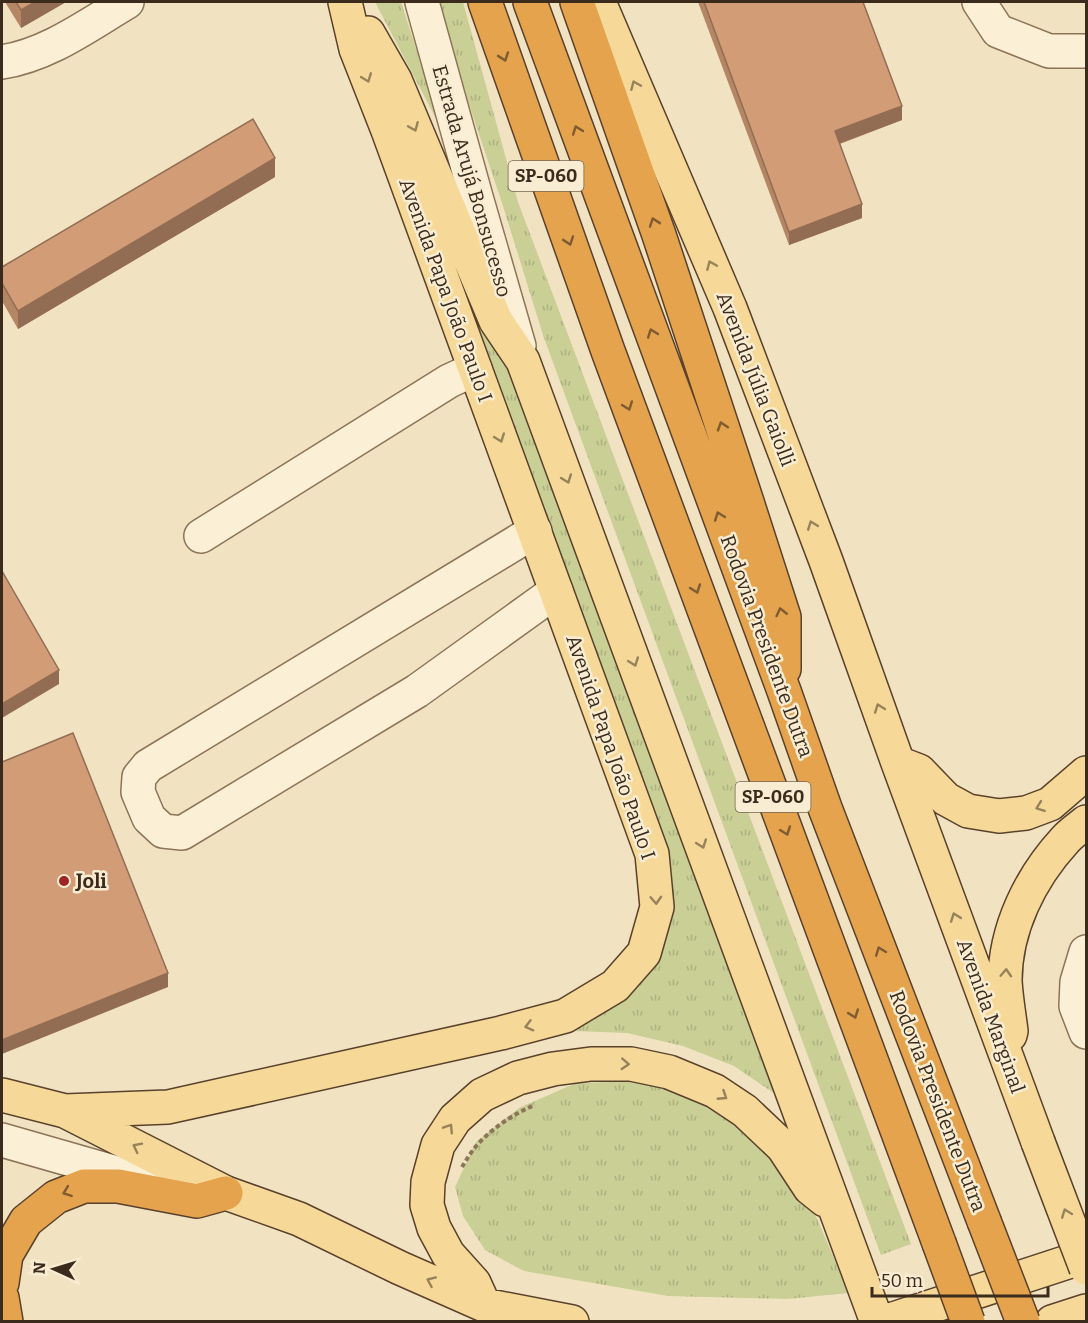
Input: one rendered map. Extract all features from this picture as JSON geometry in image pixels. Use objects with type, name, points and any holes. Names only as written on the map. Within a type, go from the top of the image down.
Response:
[{"type":"highway","name":"SP-060","points":[[484,2],[612,363],[968,1322]]},
{"type":"highway","name":"Rodovia Presidente Dutra","points":[[530,2],[825,808],[1023,1322]]},
{"type":"highway","points":[[577,2],[659,235],[784,617],[784,691]]},
{"type":"highway","points":[[2,1283],[6,1256],[26,1221],[56,1197],[65,1193],[84,1186],[118,1186],[197,1201],[226,1193]]},
{"type":"highway","points":[[2,1298],[6,1322]]},
{"type":"main road","points":[[346,2],[374,43],[395,80],[496,321],[523,361],[877,1322]]},
{"type":"main road","name":"Avenida Papa João Paulo I","points":[[65,1111],[168,1107],[489,1036],[565,1016],[615,986],[644,953],[657,907],[652,854],[389,133],[356,49],[346,2]]},
{"type":"main road","name":"Avenida Júlia Gaiolli","points":[[598,2],[730,308],[826,561],[898,763]]},
{"type":"main road","points":[[898,763],[919,771],[946,799],[968,811],[999,816],[1026,813],[1050,804],[1086,773]]},
{"type":"main road","name":"Avenida Marginal","points":[[898,763],[1086,1268]]},
{"type":"main road","points":[[1004,1051],[1011,1031],[1005,982],[1007,950],[1012,929],[1025,897],[1045,865],[1066,839],[1086,822]]},
{"type":"main road","points":[[484,1305],[474,1283],[448,1254],[434,1228],[427,1205],[428,1182],[438,1145],[455,1119],[482,1095],[518,1078],[553,1069],[591,1064],[631,1064],[669,1072],[715,1091],[745,1111],[783,1147],[810,1188],[837,1210]]},
{"type":"main road","points":[[2,1095],[65,1111],[226,1193],[299,1219],[400,1268],[484,1305],[572,1322]]},
{"type":"main road","points":[[884,1322],[1086,1256]]},
{"type":"main road","points":[[1052,1322],[1086,1311]]},
{"type":"street","points":[[2,62],[51,47],[127,2]]},
{"type":"street","name":"Estrada Arujá Bonsucesso","points":[[422,2],[523,361]]},
{"type":"street","points":[[979,2],[998,31],[1049,51],[1086,51]]},
{"type":"street","points":[[201,536],[449,381],[475,369]]},
{"type":"street","points":[[535,531],[148,766],[139,777],[138,792],[149,818],[163,831],[182,833],[417,692],[556,591]]},
{"type":"street","points":[[1086,952],[1077,982],[1076,1006],[1086,1032]]},
{"type":"street","points":[[2,1140],[117,1173],[226,1193]]},
{"type":"path","points":[[461,1169],[478,1144],[491,1132],[514,1115],[539,1103]]},
{"type":"green space","points":[[375,2],[401,2],[443,132]]},
{"type":"green space","points":[[435,2],[463,2],[518,202],[911,1244],[881,1255],[544,338]]},
{"type":"green space","points":[[433,208],[469,261],[775,1094],[734,1066],[683,1046],[627,1033],[574,1031],[613,1002],[650,968],[673,912],[671,863]]},
{"type":"green space","points":[[647,1081],[696,1099],[743,1128],[783,1167],[815,1214],[849,1293],[787,1299],[668,1296],[524,1271],[485,1250],[463,1216],[455,1187],[476,1142],[519,1108],[576,1083]]},
{"type":"building","points":[[16,2],[35,2],[21,10]]},
{"type":"building","points":[[704,2],[863,2],[902,106],[835,131],[862,204],[789,232]]},
{"type":"building","points":[[253,119],[275,158],[18,311],[2,283],[2,267]]},
{"type":"building","points":[[2,571],[59,670],[2,704]]},
{"type":"building","name":"Joli","points":[[73,733],[168,973],[2,1040],[2,762]]},
{"type":"place","name":"Joli","points":[[64,881]]}]
